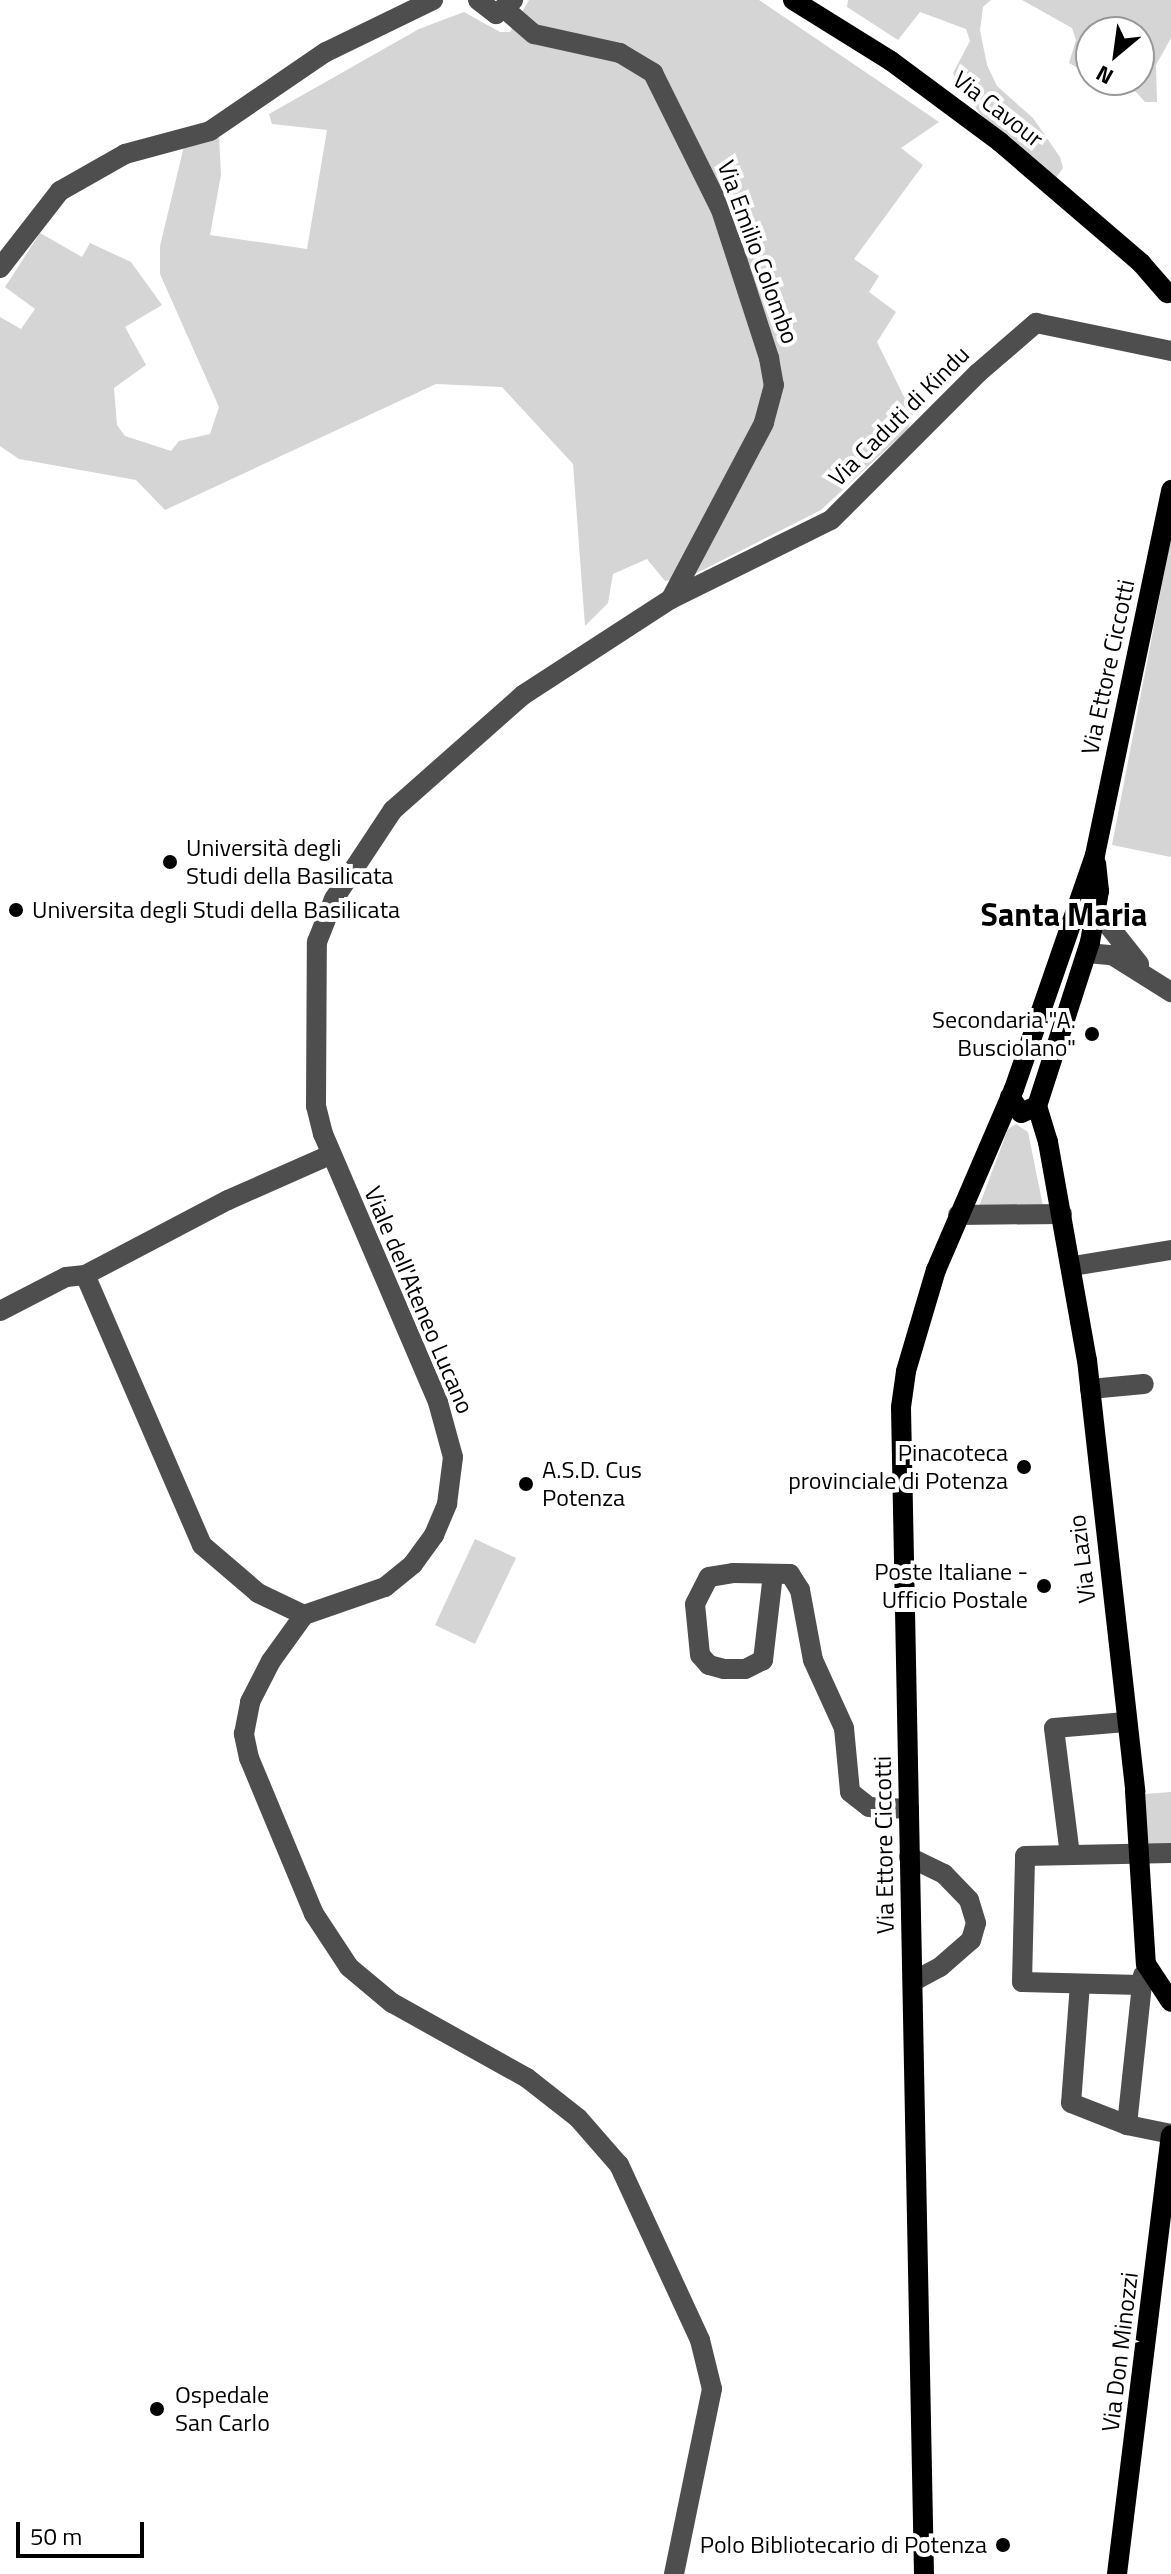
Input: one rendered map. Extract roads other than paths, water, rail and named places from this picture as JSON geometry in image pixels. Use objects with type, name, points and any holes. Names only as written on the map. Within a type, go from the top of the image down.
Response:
[{"type":"main road","name":"Via Cavour","points":[[807,3],[946,100],[1170,286]]},
{"type":"main road","name":"Via Ettore Ciccotti","points":[[1024,1101],[1095,855],[1171,490]]},
{"type":"main road","name":"Via Ettore Ciccotti","points":[[923,2569],[901,1407],[927,1297],[958,1215],[994,1131],[1024,1101],[1087,953],[1097,911],[1095,855]]},
{"type":"main road","name":"Via Lazio","points":[[1024,1101],[1062,1214],[1073,1266],[1090,1389],[1140,1853],[1146,1964]]},
{"type":"main road","points":[[1146,1964],[1171,2002]]},
{"type":"main road","name":"Via Don Minozzi","points":[[1117,2574],[1171,2135]]},
{"type":"street","points":[[0,268],[60,191],[125,154],[210,131],[326,52],[433,0]]},
{"type":"street","name":"Via Emilio Colombo","points":[[478,0],[491,13],[510,5],[534,34],[620,53],[653,73],[721,210],[769,358],[774,385],[764,423],[671,599]]},
{"type":"street","name":"Via Caduti di Kindu","points":[[671,599],[831,520],[978,373],[1036,323],[1171,351]]},
{"type":"street","name":"Viale dell'Ateneo Lucano","points":[[304,1615],[385,1587],[413,1564],[447,1504],[453,1457],[438,1402],[330,1155],[316,1106],[317,942],[334,899],[364,848],[393,810],[523,695],[671,599]]},
{"type":"street","points":[[1097,911],[1144,971]]},
{"type":"street","points":[[1087,953],[1112,955],[1144,971],[1171,992]]},
{"type":"street","points":[[0,1311],[66,1277],[85,1275],[228,1200],[330,1155]]},
{"type":"street","points":[[958,1215],[1062,1214]]},
{"type":"street","points":[[1073,1266],[1171,1250]]},
{"type":"street","points":[[85,1275],[202,1545],[258,1593],[304,1615],[271,1661],[250,1702],[244,1734],[314,1914],[349,1967],[392,2003],[527,2078],[578,2118],[619,2165],[700,2340],[712,2389],[674,2574]]},
{"type":"street","points":[[1090,1389],[1144,1384]]},
{"type":"street","points":[[773,1574],[763,1660],[745,1669],[709,1665],[700,1655],[695,1604],[701,1584],[709,1577],[733,1573],[790,1574],[800,1590],[813,1660],[844,1728],[850,1792],[869,1807],[909,1809]]},
{"type":"street","points":[[1070,1855],[1054,1728],[1126,1722]]},
{"type":"street","points":[[1140,1985],[1022,1982],[1025,1856],[1171,1853]]},
{"type":"street","points":[[909,1857],[944,1874],[969,1900],[976,1923],[971,1940],[940,1967],[914,1981]]},
{"type":"street","points":[[1127,2125],[1140,1985],[1146,1964]]},
{"type":"street","points":[[1080,1984],[1071,2103],[1127,2125],[1171,2135]]},
{"type":"place","name":"Università degli Studi della Basilicata","points":[[170,862]]},
{"type":"place","name":"Universita degli Studi della Basilicata","points":[[16,910]]},
{"type":"place","name":"Secondaria \"A. Busciolano\"","points":[[1092,1034]]},
{"type":"place","name":"Pinacoteca provinciale di Potenza","points":[[1024,1467]]},
{"type":"place","name":"A.S.D. Cus Potenza","points":[[526,1484]]},
{"type":"place","name":"Poste Italiane - Ufficio Postale","points":[[1044,1586]]},
{"type":"place","name":"Ospedale San Carlo","points":[[157,2409]]},
{"type":"place","name":"Polo Bibliotecario di Potenza","points":[[1003,2545]]},
{"type":"district","name":"Santa Maria","points":[[1064,914]]}]
